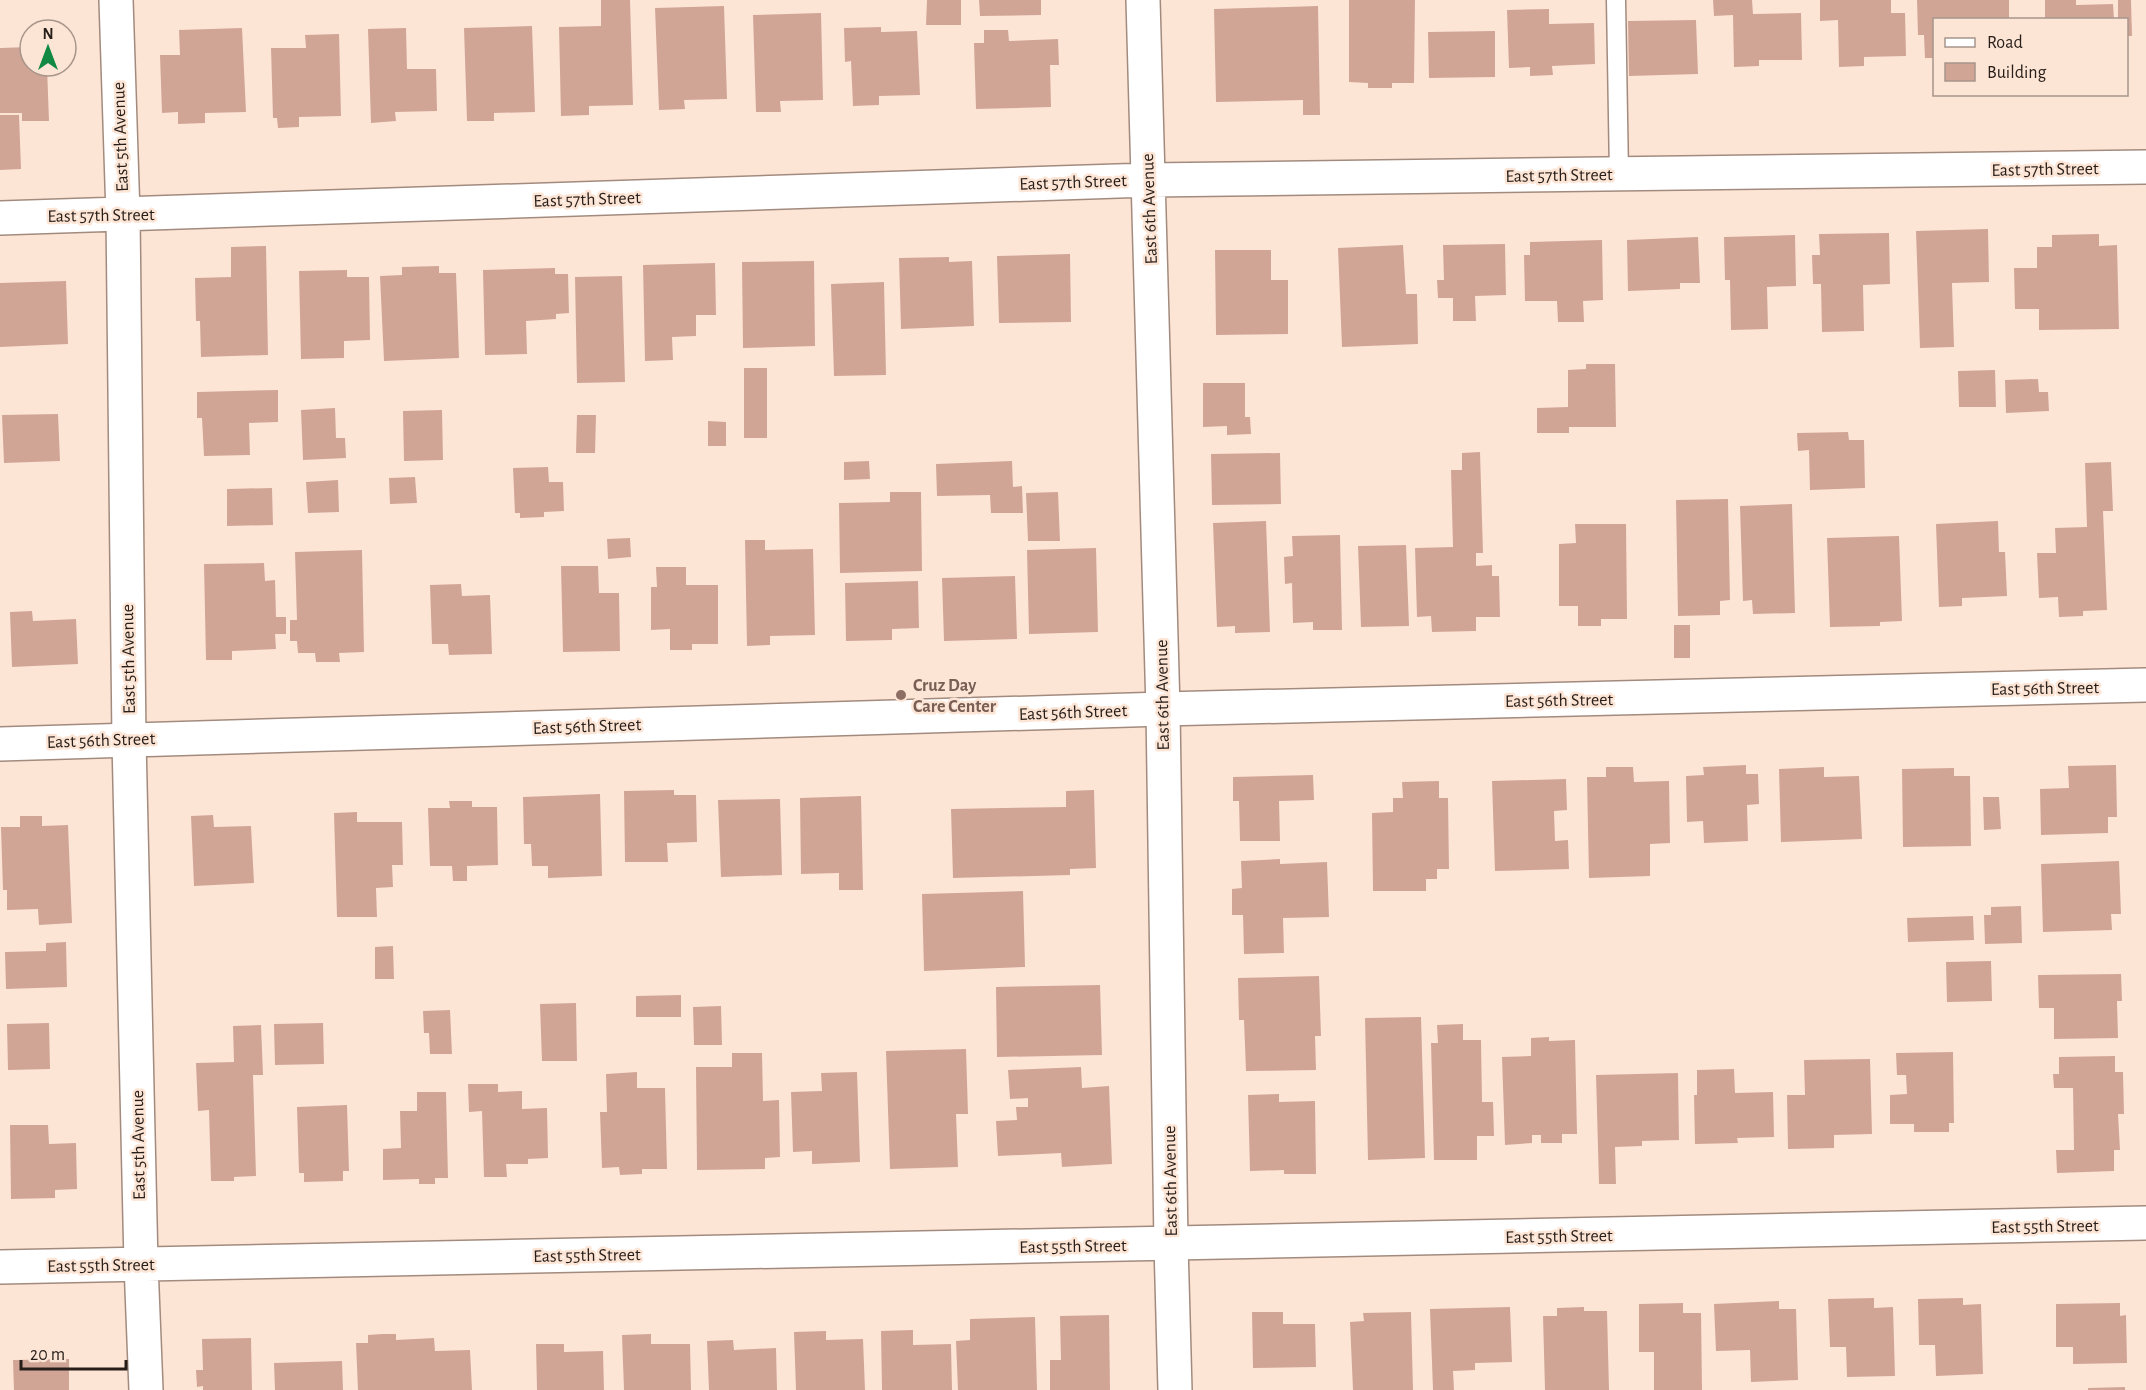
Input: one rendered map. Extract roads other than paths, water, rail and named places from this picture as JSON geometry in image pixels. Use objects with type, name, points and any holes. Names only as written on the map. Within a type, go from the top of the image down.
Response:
[{"type":"street","name":"East 5th Avenue","points":[[116,0],[123,215],[129,740],[146,1390]]},
{"type":"street","name":"East 6th Avenue","points":[[1143,0],[1163,709],[1175,1390]]},
{"type":"street","name":"East 57th Street","points":[[0,218],[1148,180],[2146,167]]},
{"type":"street","name":"East 56th Street","points":[[0,744],[1163,709],[2146,685]]},
{"type":"street","name":"East 55th Street","points":[[0,1267],[2146,1223]]},
{"type":"lane","points":[[1616,0],[1619,174]]},
{"type":"place","name":"Cruz Day Care Center","points":[[901,695]]}]
